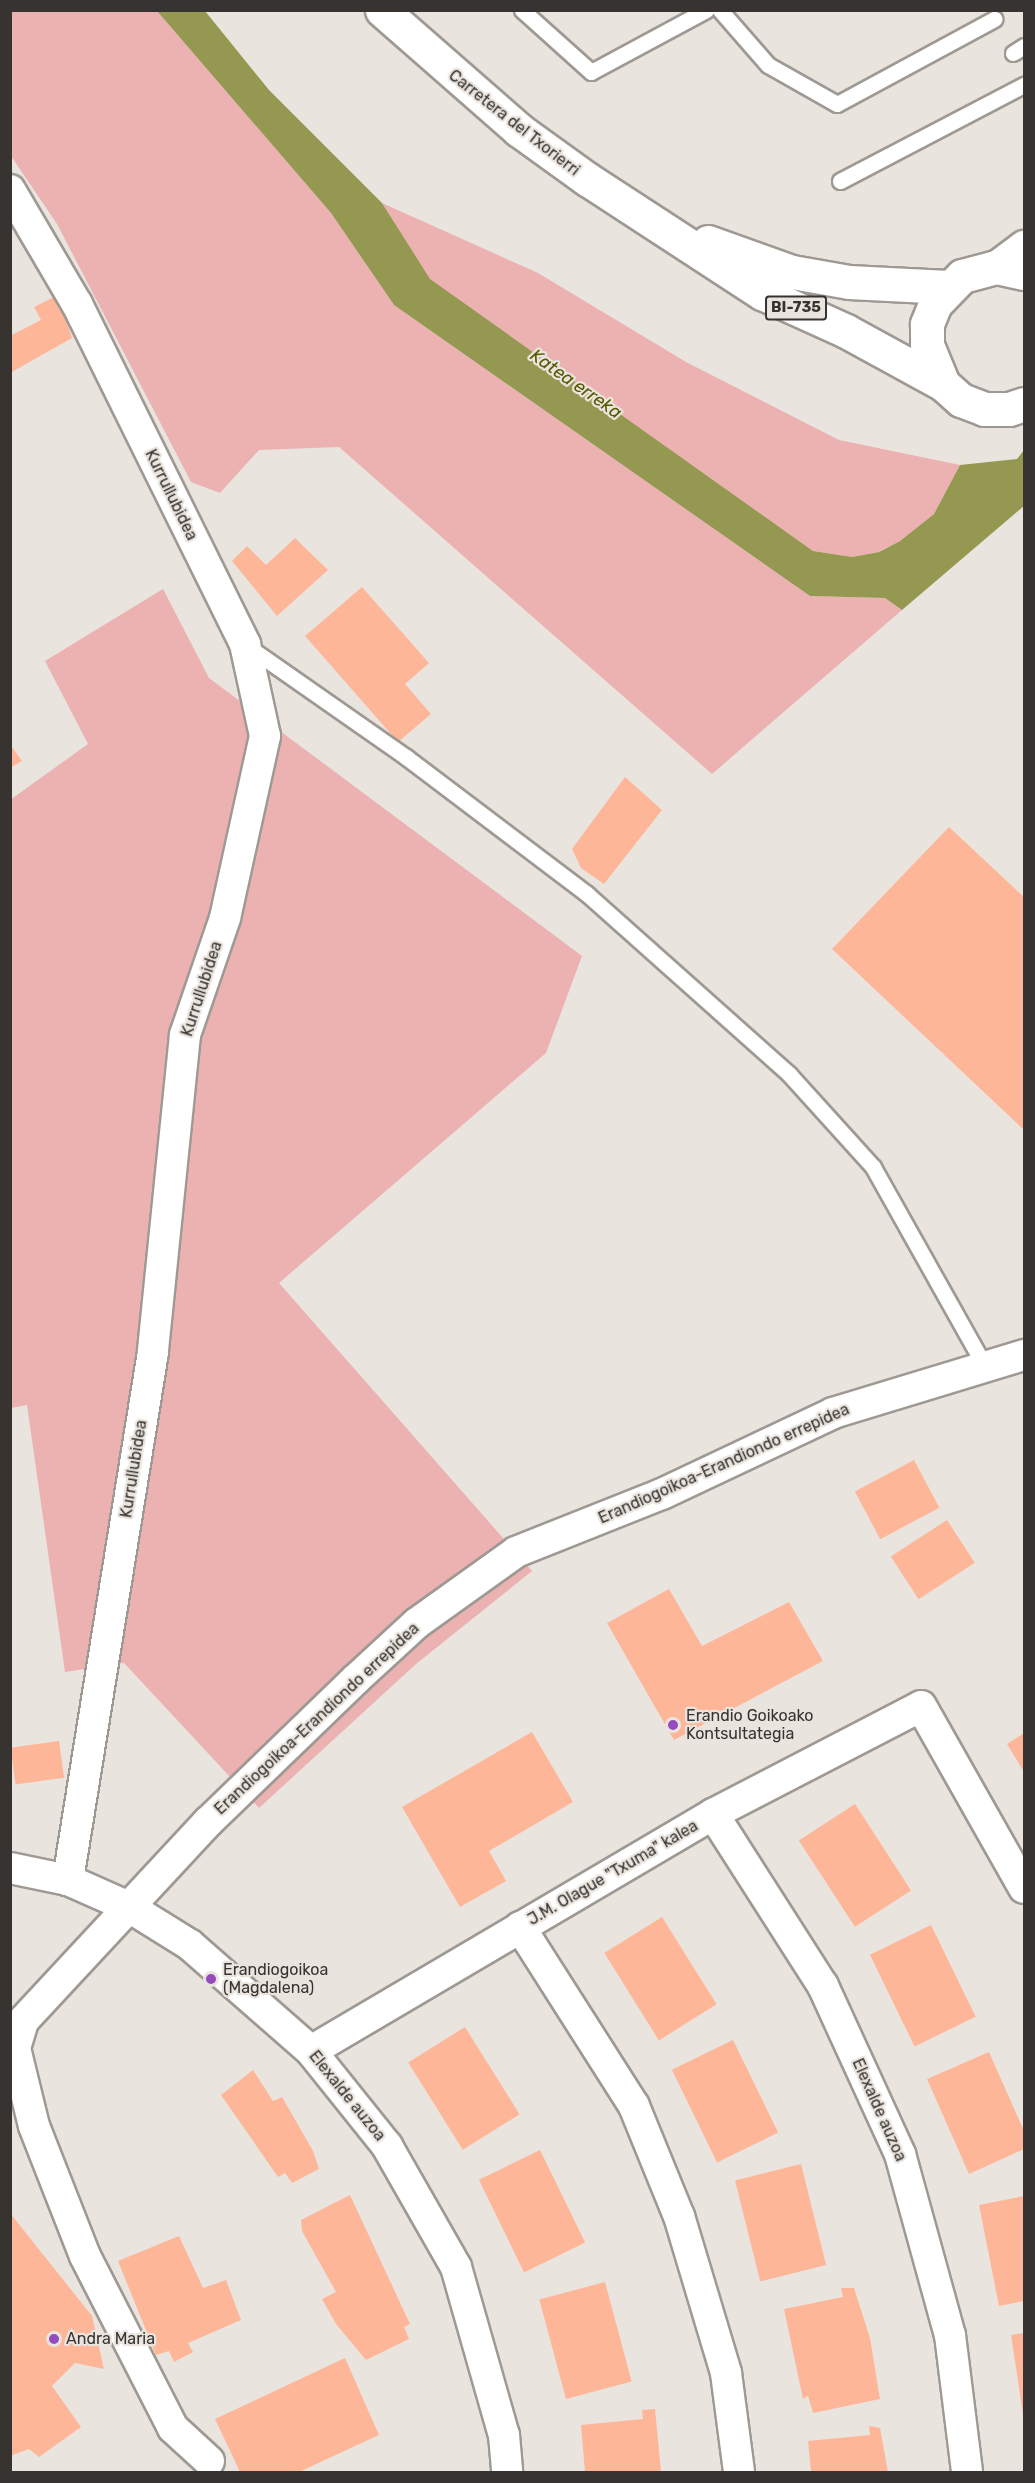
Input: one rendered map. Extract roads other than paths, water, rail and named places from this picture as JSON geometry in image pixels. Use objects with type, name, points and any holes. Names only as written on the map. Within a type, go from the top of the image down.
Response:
[{"type":"main road","name":"Carretera del Txorierri","points":[[382,10],[519,130],[587,180],[657,221],[762,293],[846,331],[943,384],[961,400],[984,409],[1019,409]]},
{"type":"main road","name":"Carretera del Txorierri","points":[[657,221],[792,272],[849,282],[948,287]]},
{"type":"main road","points":[[943,384],[927,345],[927,324],[935,304],[948,287],[978,269],[1010,270]]},
{"type":"street","name":"Kurrullubidea","points":[[10,190],[76,304],[244,644],[265,736],[225,918],[185,1035],[153,1353],[68,1880]]},
{"type":"street","points":[[1010,270],[1024,246]]},
{"type":"street","name":"Erandiogoikoa-Erandiondo errepidea","points":[[209,2461],[173,2428],[85,2256],[34,2126],[15,2048],[29,2013],[208,1822],[378,1658],[417,1623],[516,1552],[662,1494],[833,1413],[984,1365],[1024,1355]]},
{"type":"street","name":"J.M. Olague \"Txuma\" kalea","points":[[312,2051],[713,1814],[921,1706],[1024,1888]]},
{"type":"street","name":"Elexalde auzoa","points":[[713,1814],[824,1986],[900,2154],[950,2335],[967,2472]]},
{"type":"street","name":"Elexalde auzoa","points":[[10,1868],[68,1880],[129,1907],[190,1945],[312,2051],[387,2146],[456,2267],[504,2435],[507,2472]]},
{"type":"street","points":[[520,1927],[633,2106],[679,2216],[726,2373],[739,2472]]},
{"type":"lane","points":[[522,10],[591,72],[706,10]]},
{"type":"lane","points":[[720,10],[768,65],[837,104],[994,19]]},
{"type":"lane","points":[[840,182],[1024,85]]},
{"type":"lane","points":[[244,644],[406,757],[587,894],[789,1074],[873,1167],[984,1365]]},
{"type":"water","name":"Katea erreka","points":[[157,11],[205,11],[269,90],[382,203],[430,279],[813,551],[852,557],[879,552],[900,541],[934,514],[960,465],[1017,459],[1024,450],[1024,506],[902,610],[885,598],[810,596],[394,305],[331,213]]},
{"type":"place","name":"Erandio Goikoako Kontsultategia","points":[[673,1725]]},
{"type":"place","name":"Erandiogoikoa (Magdalena)","points":[[211,1979]]},
{"type":"place","name":"Andra Maria","points":[[54,2339]]}]
